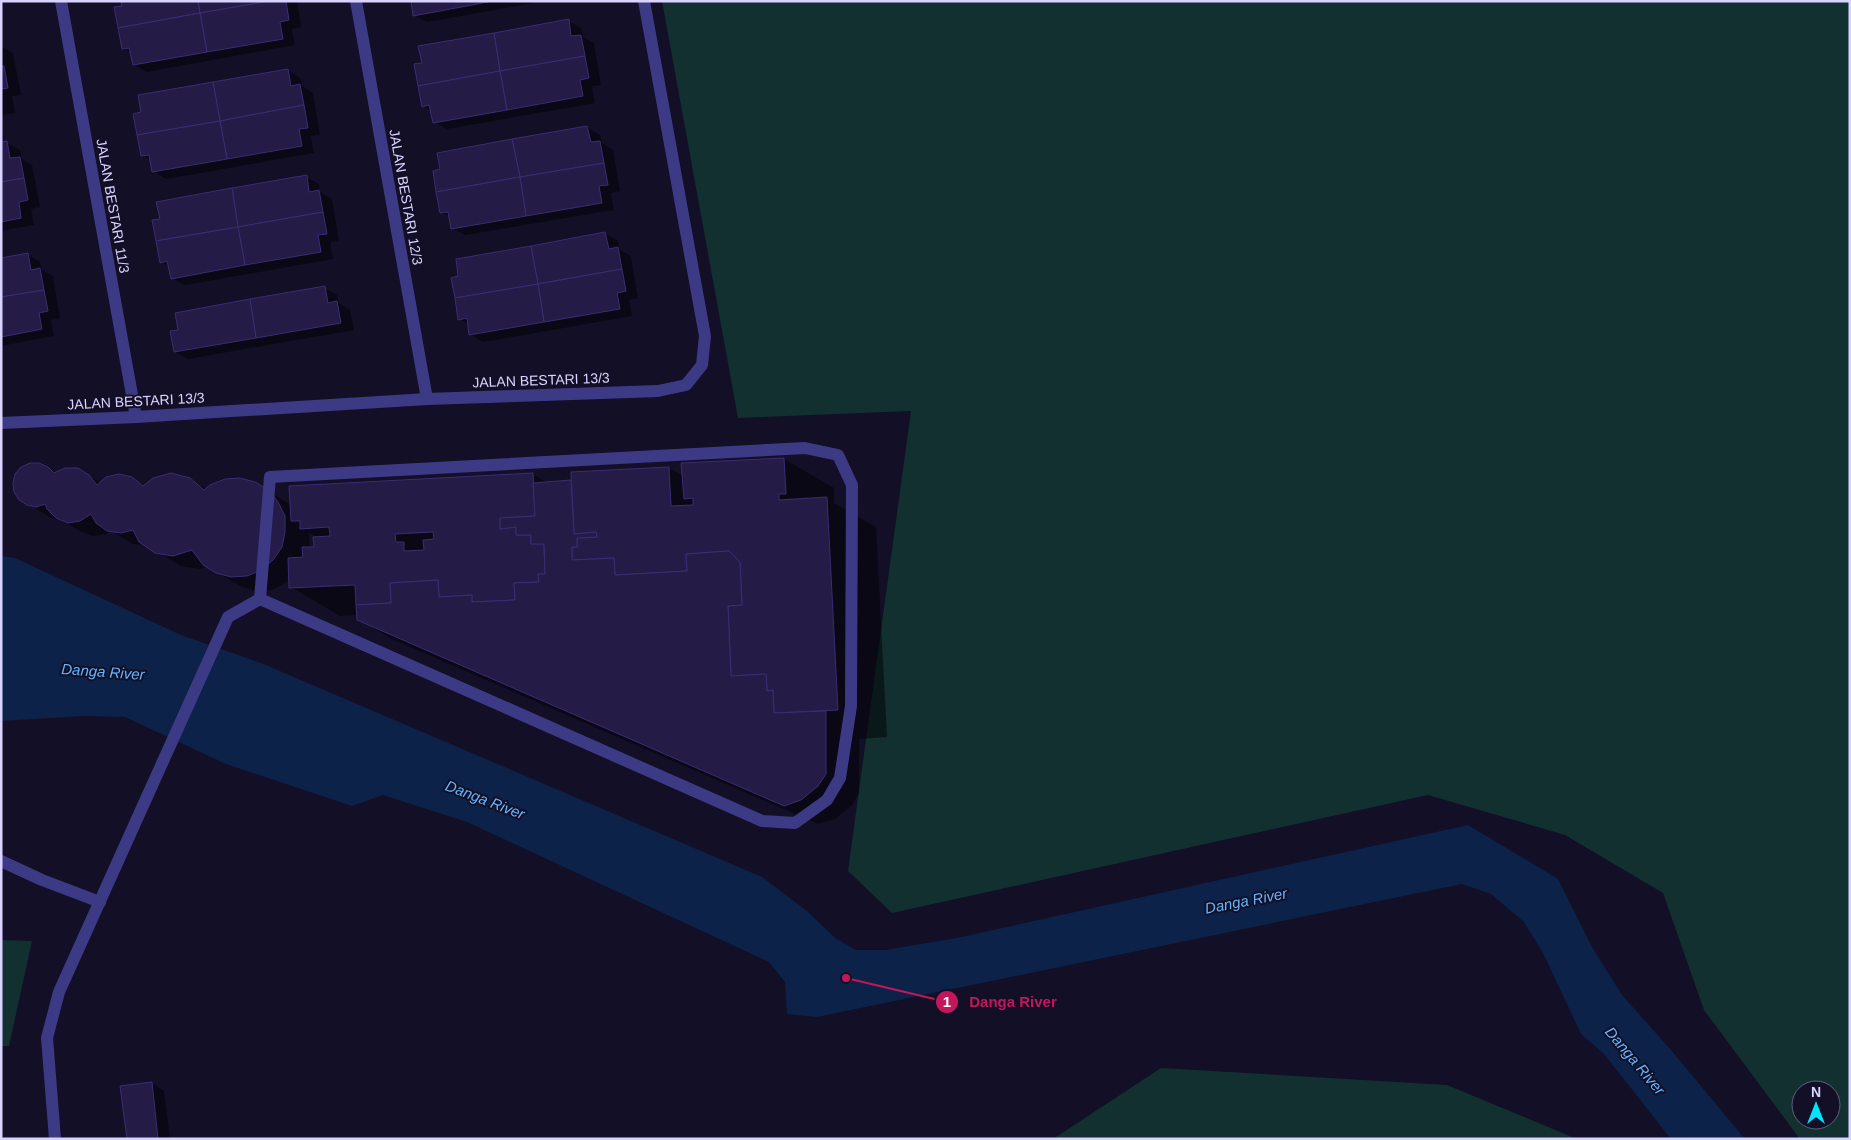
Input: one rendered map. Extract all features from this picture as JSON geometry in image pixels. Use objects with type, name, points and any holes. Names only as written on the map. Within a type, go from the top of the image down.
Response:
[{"type":"street","name":"JALAN BESTARI 11/3","points":[[61,1],[136,417]]},
{"type":"street","name":"JALAN BESTARI 12/3","points":[[356,1],[427,399]]},
{"type":"street","name":"JALAN BESTARI 13/3","points":[[1,423],[136,417],[427,399],[658,391],[686,385],[702,365],[705,336],[644,1]]},
{"type":"street","points":[[805,448],[838,455],[852,485],[851,706],[840,778],[827,800],[795,823],[762,821],[260,598],[270,477],[805,448]]},
{"type":"street","points":[[55,1139],[47,1038],[59,992],[133,824],[228,617],[260,598]]},
{"type":"street","points":[[1,861],[42,880],[100,902]]},
{"type":"green space","points":[[662,1],[1850,1],[1850,1139],[1800,1139],[1793,1130],[1841,1130],[1841,1080],[1791,1080],[1791,1127],[1704,1010],[1663,893],[1565,835],[1428,795],[892,913],[848,871],[911,411],[738,418]]},
{"type":"green space","points":[[1,940],[32,941],[9,1046],[1,1046]]},
{"type":"green space","points":[[1161,1068],[1447,1085],[1577,1139],[1053,1139]]},
{"type":"water","points":[[1,556],[15,558],[181,635],[261,663],[762,877],[807,911],[835,938],[856,950],[885,950],[957,938],[1468,825],[1558,879],[1592,947],[1622,995],[1671,1050],[1745,1139],[1671,1139],[1604,1054],[1581,1034],[1543,953],[1524,922],[1491,894],[1462,884],[817,1017],[787,1014],[785,982],[769,962],[467,822],[383,795],[352,806],[226,764],[125,717],[84,716],[1,721]]},
{"type":"building","points":[[121,1],[198,1],[200,13],[118,28],[114,7],[122,6]]},
{"type":"building","points":[[198,1],[270,1],[200,13]]},
{"type":"building","points":[[270,1],[286,1],[289,20],[280,22],[283,39],[207,52],[200,13]]},
{"type":"building","points":[[411,1],[488,1],[488,2],[413,16]]},
{"type":"building","points":[[200,13],[207,52],[133,65],[129,48],[122,49],[118,28]]},
{"type":"building","points":[[569,19],[571,36],[581,35],[585,56],[500,71],[494,33]]},
{"type":"building","points":[[494,33],[500,71],[418,86],[414,64],[422,63],[418,46]]},
{"type":"building","points":[[585,56],[589,78],[580,80],[583,96],[507,110],[500,71]]},
{"type":"building","points":[[1,66],[4,66],[8,88],[1,89]]},
{"type":"building","points":[[288,69],[291,86],[300,84],[304,105],[220,121],[213,82]]},
{"type":"building","points":[[500,71],[507,110],[433,123],[429,105],[422,107],[418,86]]},
{"type":"building","points":[[213,82],[220,121],[137,135],[133,114],[141,112],[138,95]]},
{"type":"building","points":[[304,105],[308,128],[299,129],[302,146],[227,159],[220,121]]},
{"type":"building","points":[[220,121],[227,159],[152,172],[149,155],[141,156],[137,135]]},
{"type":"building","points":[[587,126],[591,142],[600,141],[604,163],[520,177],[512,139]]},
{"type":"building","points":[[512,139],[520,177],[436,192],[433,171],[440,169],[437,153]]},
{"type":"building","points":[[7,141],[10,158],[20,157],[24,178],[1,182],[1,142]]},
{"type":"building","points":[[604,163],[608,185],[599,186],[602,203],[526,216],[520,177]]},
{"type":"building","points":[[307,175],[309,192],[319,190],[323,212],[238,227],[232,188]]},
{"type":"building","points":[[520,177],[526,216],[451,229],[448,212],[440,213],[436,192]]},
{"type":"building","points":[[24,178],[28,200],[19,202],[21,218],[1,222],[1,182]]},
{"type":"building","points":[[232,188],[238,227],[156,241],[152,220],[160,219],[156,202]]},
{"type":"building","points":[[323,212],[327,234],[318,235],[321,252],[245,265],[238,227]]},
{"type":"building","points":[[238,227],[245,265],[171,279],[167,261],[160,263],[156,241]]},
{"type":"building","points":[[605,232],[609,249],[618,247],[622,269],[538,284],[531,246]]},
{"type":"building","points":[[531,246],[538,284],[455,298],[451,278],[458,276],[456,259]]},
{"type":"building","points":[[28,253],[31,270],[40,268],[44,290],[1,297],[1,258]]},
{"type":"building","points":[[622,269],[626,291],[617,293],[620,309],[544,322],[538,284]]},
{"type":"building","points":[[538,284],[544,322],[469,335],[467,318],[458,320],[455,298]]},
{"type":"building","points":[[325,286],[328,303],[337,301],[341,323],[256,338],[250,299]]},
{"type":"building","points":[[44,290],[48,311],[39,313],[42,329],[1,337],[1,297]]},
{"type":"building","points":[[250,299],[256,338],[174,352],[170,331],[178,330],[175,313]]},
{"type":"building","points":[[784,458],[786,494],[779,494],[779,500],[827,497],[838,710],[774,713],[773,690],[767,691],[766,674],[731,676],[728,606],[742,605],[740,562],[729,551],[686,554],[687,571],[615,575],[614,558],[572,560],[572,547],[577,547],[577,538],[597,537],[596,532],[574,534],[571,472],[669,467],[671,506],[693,505],[693,498],[684,499],[681,463]]},
{"type":"building","points":[[30,463],[39,463],[48,467],[54,473],[65,468],[78,468],[89,475],[97,485],[106,477],[119,474],[132,477],[143,486],[153,478],[171,473],[190,478],[204,490],[210,485],[225,479],[240,478],[255,482],[269,490],[285,516],[285,532],[282,547],[273,560],[261,570],[247,576],[231,577],[216,573],[203,565],[192,550],[173,556],[155,553],[139,542],[133,530],[121,533],[107,531],[96,523],[91,514],[80,521],[68,523],[56,518],[47,509],[45,504],[36,507],[27,505],[19,500],[14,492],[15,474],[21,467]]},
{"type":"building","points":[[533,473],[535,516],[500,518],[500,529],[516,527],[516,535],[531,535],[531,544],[544,544],[545,574],[538,574],[539,582],[514,583],[515,600],[472,602],[472,595],[439,597],[438,580],[390,583],[391,603],[356,605],[355,585],[289,588],[288,558],[303,557],[302,547],[314,547],[313,537],[330,536],[329,527],[300,529],[300,521],[291,521],[289,486]],"holes":[[[433,532],[434,539],[423,540],[424,550],[404,551],[404,542],[396,542],[395,534]]]},
{"type":"building","points":[[571,480],[574,534],[596,532],[597,537],[577,538],[577,547],[572,547],[572,560],[614,558],[615,575],[687,571],[686,554],[729,551],[740,562],[742,605],[728,606],[731,676],[766,674],[767,691],[773,690],[774,713],[826,711],[826,774],[818,786],[801,800],[784,806],[357,620],[356,605],[391,603],[390,583],[438,580],[439,597],[472,595],[472,602],[515,600],[514,583],[539,582],[538,574],[545,574],[544,544],[531,544],[531,535],[516,535],[516,527],[500,529],[500,518],[535,516],[533,483]]},
{"type":"building","points":[[152,1082],[158,1139],[127,1139],[120,1086]]},
{"type":"place","name":"Danga River","points":[[846,978]]}]
